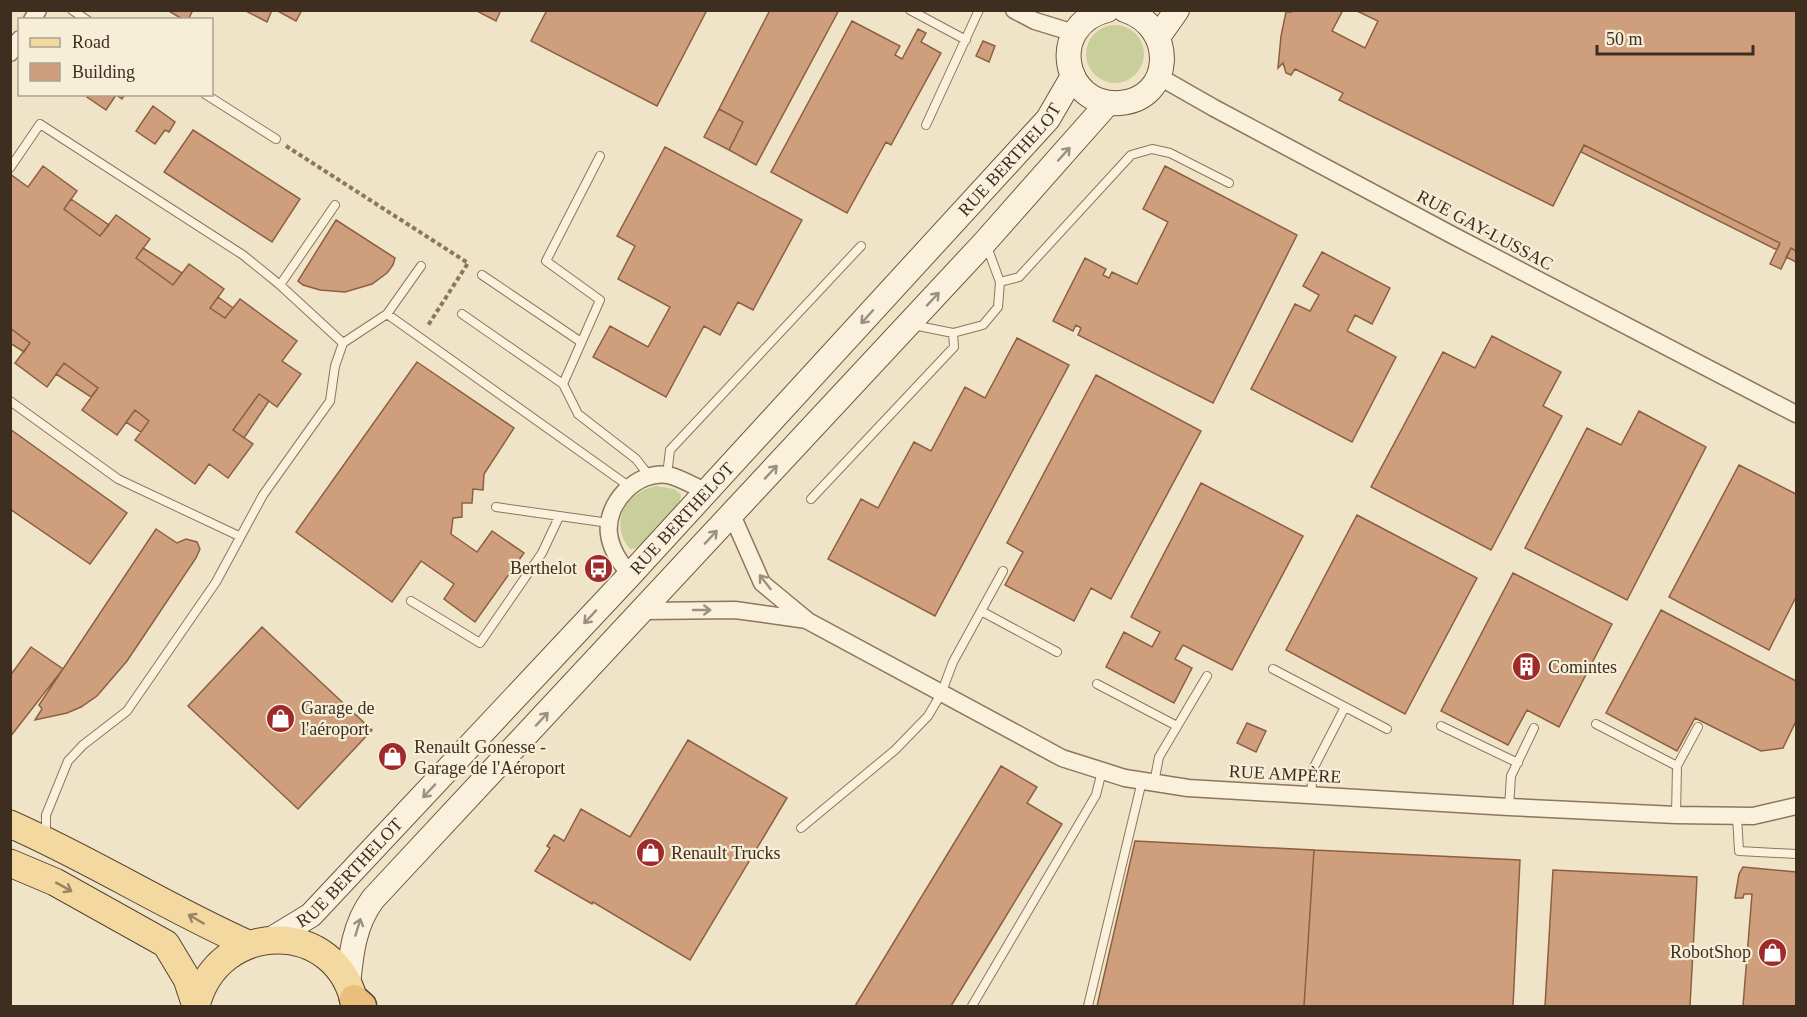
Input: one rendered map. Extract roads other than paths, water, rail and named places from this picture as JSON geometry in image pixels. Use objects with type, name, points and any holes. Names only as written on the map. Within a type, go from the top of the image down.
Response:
[{"type":"main road","points":[[1107,10],[1087,19],[1074,33],[1069,51],[1069,64],[1073,76],[1087,94],[1108,103],[1121,103],[1143,94],[1158,76],[1162,65],[1158,37],[1147,21],[1125,10]]},
{"type":"main road","points":[[1158,37],[1177,10]]},
{"type":"main road","name":"RUE BERTHELOT","points":[[259,942],[311,915],[630,575],[1048,119],[1073,76]]},
{"type":"main road","name":"RUE BERTHELOT","points":[[355,999],[351,954],[359,921],[373,899],[986,242],[1108,103]]},
{"type":"main road","points":[[10,824],[46,840],[200,921],[259,942],[294,942],[316,951],[335,965],[355,999]]},
{"type":"main road","points":[[10,863],[55,882],[166,944],[187,979],[196,1006]]},
{"type":"main road","points":[[196,1006],[204,983],[218,964],[237,950],[259,942]]},
{"type":"street","points":[[1014,10],[1035,21],[1074,33]]},
{"type":"street","name":"RUE GAY-LUSSAC","points":[[1158,76],[1454,236],[1797,414]]},
{"type":"street","points":[[630,575],[616,557],[609,533],[613,509],[620,496],[630,487],[650,477],[667,475],[681,479],[706,492]]},
{"type":"street","name":"RUE AMPÈRE","points":[[732,515],[762,583],[808,621],[1062,758],[1125,778],[1188,788],[1676,815],[1753,816],[1797,806]]},
{"type":"street","name":"RUE AMPÈRE","points":[[643,611],[735,610],[808,621]]},
{"type":"lane","points":[[910,10],[966,40]]},
{"type":"lane","points":[[926,125],[979,10]]},
{"type":"lane","points":[[208,96],[276,140]]},
{"type":"lane","points":[[10,168],[40,124],[243,255],[343,343]]},
{"type":"lane","points":[[1000,282],[1019,277],[1131,155],[1152,149],[1170,153],[1230,183]]},
{"type":"lane","points":[[563,384],[600,300],[546,261],[600,156]]},
{"type":"lane","points":[[279,285],[335,205]]},
{"type":"lane","points":[[910,324],[953,333],[983,325],[998,307],[1000,282],[986,242]]},
{"type":"lane","points":[[667,475],[670,450],[861,246]]},
{"type":"lane","points":[[46,840],[45,815],[68,761],[83,745],[127,711],[216,582],[263,495],[330,401],[335,366],[343,343],[387,314],[421,266]]},
{"type":"lane","points":[[482,275],[581,342]]},
{"type":"lane","points":[[387,314],[630,487]]},
{"type":"lane","points":[[462,314],[563,384],[578,414],[636,459],[650,477]]},
{"type":"lane","points":[[811,499],[954,348],[953,333]]},
{"type":"lane","points":[[10,401],[117,479],[239,536]]},
{"type":"lane","points":[[496,507],[609,523]]},
{"type":"lane","points":[[411,601],[480,643],[542,553],[559,517]]},
{"type":"lane","points":[[801,828],[895,750],[928,716],[941,694],[953,662],[1003,571]]},
{"type":"lane","points":[[981,611],[1057,652]]},
{"type":"lane","points":[[1274,669],[1387,729]]},
{"type":"lane","points":[[1088,1006],[1148,782],[1159,757],[1207,676]]},
{"type":"lane","points":[[1097,684],[1177,726]]},
{"type":"lane","points":[[1311,795],[1313,770],[1345,707]]},
{"type":"lane","points":[[1596,724],[1677,766]]},
{"type":"lane","points":[[1441,726],[1518,763]]},
{"type":"lane","points":[[1676,815],[1677,766],[1698,727]]},
{"type":"lane","points":[[1509,807],[1511,776],[1534,728]]},
{"type":"lane","points":[[972,1006],[1096,795],[1102,771]]},
{"type":"lane","points":[[1737,816],[1739,851],[1797,854]]},
{"type":"place","name":"Berthelot","points":[[598,568]]},
{"type":"place","name":"Comintes","points":[[1527,667]]},
{"type":"place","name":"Garage de l'aéroport","points":[[280,718]]},
{"type":"place","name":"Renault Gonesse - Garage de l'Aéroport","points":[[393,757]]},
{"type":"place","name":"Renault Trucks","points":[[650,853]]},
{"type":"place","name":"RobotShop","points":[[1772,952]]}]
